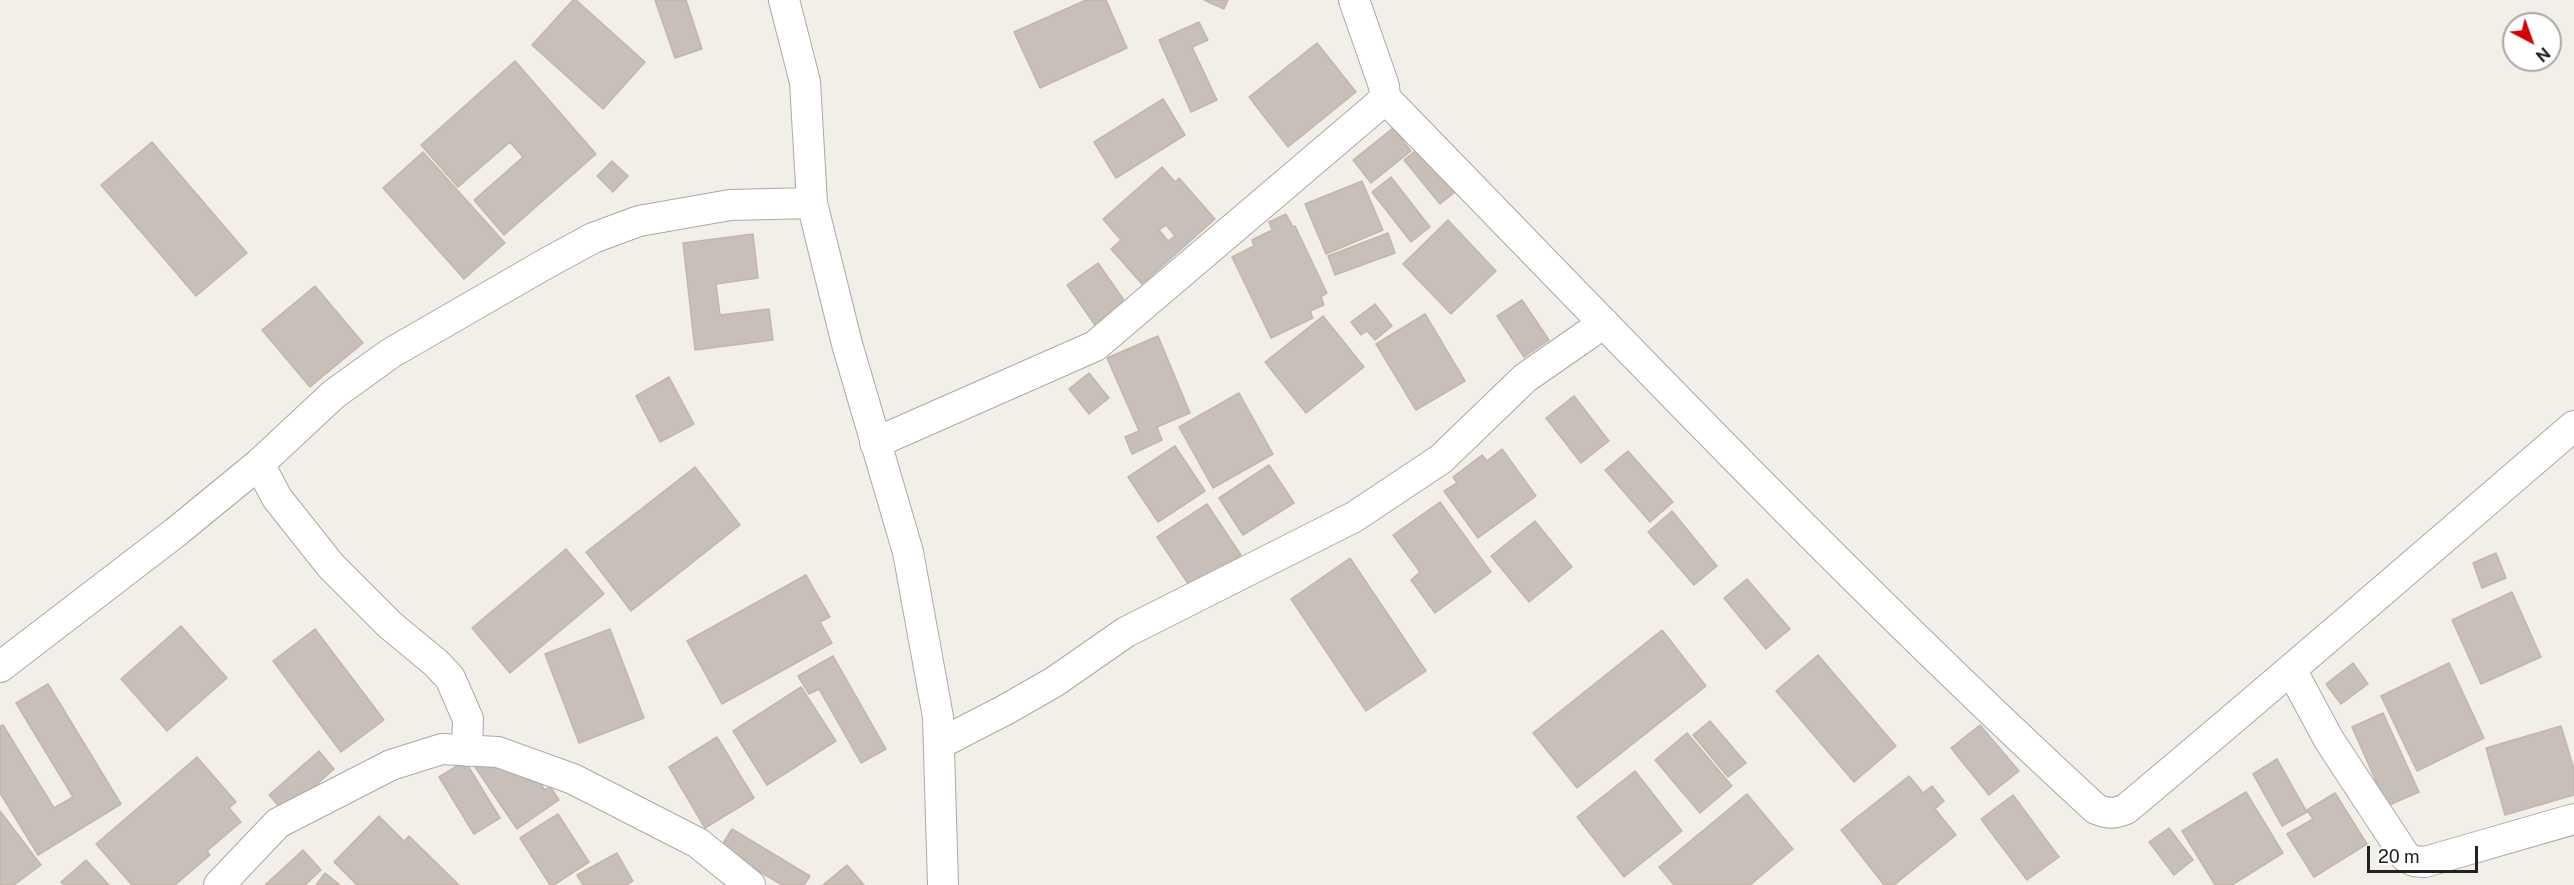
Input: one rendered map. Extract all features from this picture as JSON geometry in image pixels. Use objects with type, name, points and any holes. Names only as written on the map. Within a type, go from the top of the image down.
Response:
[{"type":"street","points":[[784,0],[805,82],[812,203],[847,344],[908,552],[938,717],[943,885]]},
{"type":"street","points":[[1354,0],[1384,86],[1385,98],[1831,557],[2096,809],[2114,814],[2126,809],[2292,671],[2574,426]]},
{"type":"street","points":[[875,443],[1095,346],[1385,98]]},
{"type":"street","points":[[0,667],[176,532],[259,464],[334,394],[391,353],[593,238],[639,221],[730,205],[812,203]]},
{"type":"street","points":[[939,744],[1054,682],[1126,632],[1354,517],[1441,459],[1525,378],[1604,323]]},
{"type":"street","points":[[259,464],[277,498],[331,566],[390,625],[436,663],[450,678],[468,719],[467,751]]},
{"type":"street","points":[[2292,671],[2329,740],[2406,857],[2414,861],[2425,862],[2574,819]]},
{"type":"street","points":[[219,885],[278,823],[391,765],[442,749],[498,752],[573,779],[698,843],[750,885]]},
{"type":"building","points":[[573,0],[576,0],[645,62],[603,109],[532,45]]},
{"type":"building","points":[[655,0],[686,0],[702,49],[675,58]]},
{"type":"building","points":[[1086,0],[1106,0],[1127,48],[1040,88],[1014,32]]},
{"type":"building","points":[[1204,0],[1228,0],[1224,9]]},
{"type":"building","points":[[1199,22],[1208,40],[1192,47],[1217,100],[1191,112],[1159,40]]},
{"type":"building","points":[[1317,43],[1356,92],[1288,147],[1249,97]]},
{"type":"building","points":[[515,61],[596,154],[504,235],[474,200],[523,157],[510,142],[458,187],[421,145]]},
{"type":"building","points":[[1163,99],[1185,135],[1116,178],[1094,142]]},
{"type":"building","points":[[1393,128],[1411,151],[1371,183],[1353,160]]},
{"type":"building","points":[[152,142],[247,253],[196,296],[101,185]]},
{"type":"building","points":[[1419,148],[1455,192],[1440,204],[1404,160]]},
{"type":"building","points":[[423,152],[505,243],[464,279],[383,188]]},
{"type":"building","points":[[612,161],[628,176],[613,192],[597,176]]},
{"type":"building","points":[[1162,167],[1175,182],[1179,178],[1215,219],[1142,284],[1111,249],[1121,240],[1103,219]],"holes":[[[1166,225],[1175,236],[1168,241],[1159,230]]]},
{"type":"building","points":[[1391,177],[1430,227],[1411,242],[1372,192]]},
{"type":"building","points":[[1362,181],[1383,230],[1326,254],[1305,204]]},
{"type":"building","points":[[1286,214],[1293,227],[1295,226],[1327,293],[1321,297],[1324,305],[1310,311],[1313,318],[1271,338],[1232,257],[1254,246],[1252,240],[1272,230],[1269,222]]},
{"type":"building","points":[[1448,220],[1496,271],[1451,314],[1403,264]]},
{"type":"building","points":[[1388,233],[1395,253],[1335,275],[1328,256]]},
{"type":"building","points":[[753,234],[758,278],[716,284],[720,315],[769,309],[773,340],[695,350],[683,243]]},
{"type":"building","points":[[1098,263],[1128,306],[1097,328],[1067,285]]},
{"type":"building","points":[[315,286],[363,343],[310,387],[262,330]]},
{"type":"building","points":[[1522,300],[1549,340],[1524,357],[1497,316]]},
{"type":"building","points":[[1375,304],[1392,326],[1375,340],[1367,331],[1361,335],[1351,322]]},
{"type":"building","points":[[1425,314],[1465,381],[1416,410],[1376,344]]},
{"type":"building","points":[[1323,316],[1364,367],[1306,413],[1265,362]]},
{"type":"building","points":[[1158,336],[1190,413],[1157,427],[1162,440],[1132,454],[1125,437],[1139,431],[1107,358]]},
{"type":"building","points":[[1089,373],[1109,398],[1089,414],[1069,389]]},
{"type":"building","points":[[669,377],[694,424],[660,442],[636,396]]},
{"type":"building","points":[[1239,393],[1273,454],[1213,488],[1179,427]]},
{"type":"building","points":[[1574,396],[1609,441],[1581,463],[1546,418]]},
{"type":"building","points":[[1175,446],[1205,491],[1158,522],[1128,477]]},
{"type":"building","points":[[1502,449],[1536,496],[1478,538],[1444,491],[1457,483],[1453,477],[1482,455],[1487,461]]},
{"type":"building","points":[[1628,451],[1673,502],[1650,522],[1605,470]]},
{"type":"building","points":[[1269,465],[1294,503],[1243,535],[1219,498]]},
{"type":"building","points":[[695,467],[740,525],[631,611],[586,552]]},
{"type":"building","points":[[1440,502],[1491,572],[1435,613],[1411,580],[1420,572],[1393,535]]},
{"type":"building","points":[[1207,504],[1241,555],[1191,588],[1157,537]]},
{"type":"building","points":[[1672,511],[1717,566],[1694,585],[1648,532]]},
{"type":"building","points":[[1535,521],[1572,567],[1529,602],[1491,556]]},
{"type":"building","points":[[566,549],[604,594],[510,673],[472,628]]},
{"type":"building","points":[[2496,553],[2506,578],[2482,588],[2473,563]]},
{"type":"building","points":[[1350,558],[1426,671],[1366,711],[1291,599]]},
{"type":"building","points":[[806,575],[830,617],[820,622],[832,643],[722,704],[687,641]]},
{"type":"building","points":[[1747,579],[1790,629],[1766,649],[1724,598]]},
{"type":"building","points":[[2512,592],[2541,657],[2481,684],[2452,620]]},
{"type":"building","points":[[181,626],[227,678],[167,731],[121,679]]},
{"type":"building","points":[[315,629],[384,720],[341,752],[273,661]]},
{"type":"building","points":[[610,629],[644,718],[579,743],[545,654]]},
{"type":"building","points":[[1662,630],[1706,686],[1577,788],[1533,733]]},
{"type":"building","points":[[1818,655],[1896,746],[1854,782],[1776,691]]},
{"type":"building","points":[[833,656],[886,749],[861,763],[819,689],[809,694],[798,676]]},
{"type":"building","points":[[2353,663],[2368,684],[2341,704],[2326,684]]},
{"type":"building","points":[[2449,663],[2484,738],[2417,771],[2381,696]]},
{"type":"building","points":[[48,684],[121,804],[38,855],[0,793],[0,726],[3,725],[54,808],[73,797],[16,703]]},
{"type":"building","points":[[801,687],[836,741],[767,785],[733,731]]},
{"type":"building","points":[[2383,713],[2419,792],[2387,806],[2352,727]]},
{"type":"building","points":[[1710,721],[1746,763],[1728,777],[1693,735]]},
{"type":"building","points":[[1980,725],[2019,771],[1989,795],[1951,748]]},
{"type":"building","points":[[2561,726],[2574,769],[2574,795],[2505,815],[2486,748]]},
{"type":"building","points":[[1687,733],[1732,786],[1700,813],[1655,760]]},
{"type":"building","points":[[717,737],[754,798],[705,828],[669,767]]},
{"type":"building","points":[[319,751],[334,769],[285,813],[269,795]]},
{"type":"building","points":[[497,752],[515,761],[527,781],[535,775],[545,790],[550,786],[559,800],[517,829],[475,767]]},
{"type":"building","points":[[197,757],[236,802],[229,808],[241,822],[207,851],[210,855],[175,885],[132,885],[96,844]]},
{"type":"building","points":[[2277,759],[2307,812],[2282,826],[2253,774]]},
{"type":"building","points":[[465,761],[500,818],[474,834],[439,777]]},
{"type":"building","points":[[1635,771],[1682,831],[1624,877],[1577,817]]},
{"type":"building","points":[[1909,776],[1923,793],[1932,786],[1944,801],[1935,809],[1956,835],[1894,885],[1884,885],[1841,830]]},
{"type":"building","points":[[2246,792],[2283,853],[2232,885],[2215,885],[2182,831]]},
{"type":"building","points":[[2335,793],[2367,844],[2314,877],[2287,834],[2313,819],[2307,810]]},
{"type":"building","points":[[1747,794],[1793,849],[1750,885],[1674,885],[1659,867]]},
{"type":"building","points":[[2013,795],[2059,857],[2027,880],[1981,819]]},
{"type":"building","points":[[0,811],[41,865],[14,885],[0,885]]},
{"type":"building","points":[[558,814],[589,862],[554,885],[550,885],[520,838]]},
{"type":"building","points":[[379,816],[404,841],[409,836],[459,885],[357,885],[334,862]]},
{"type":"building","points":[[2169,828],[2193,860],[2174,875],[2149,842]]},
{"type":"building","points":[[732,829],[810,876],[804,885],[782,885],[720,848]]},
{"type":"building","points":[[303,850],[321,870],[305,885],[265,885]]},
{"type":"building","points":[[617,853],[633,881],[627,885],[583,885],[577,875]]},
{"type":"building","points":[[86,860],[109,885],[64,885],[61,882]]},
{"type":"building","points":[[847,865],[864,885],[823,885]]},
{"type":"building","points":[[325,873],[340,885],[316,885]]}]
